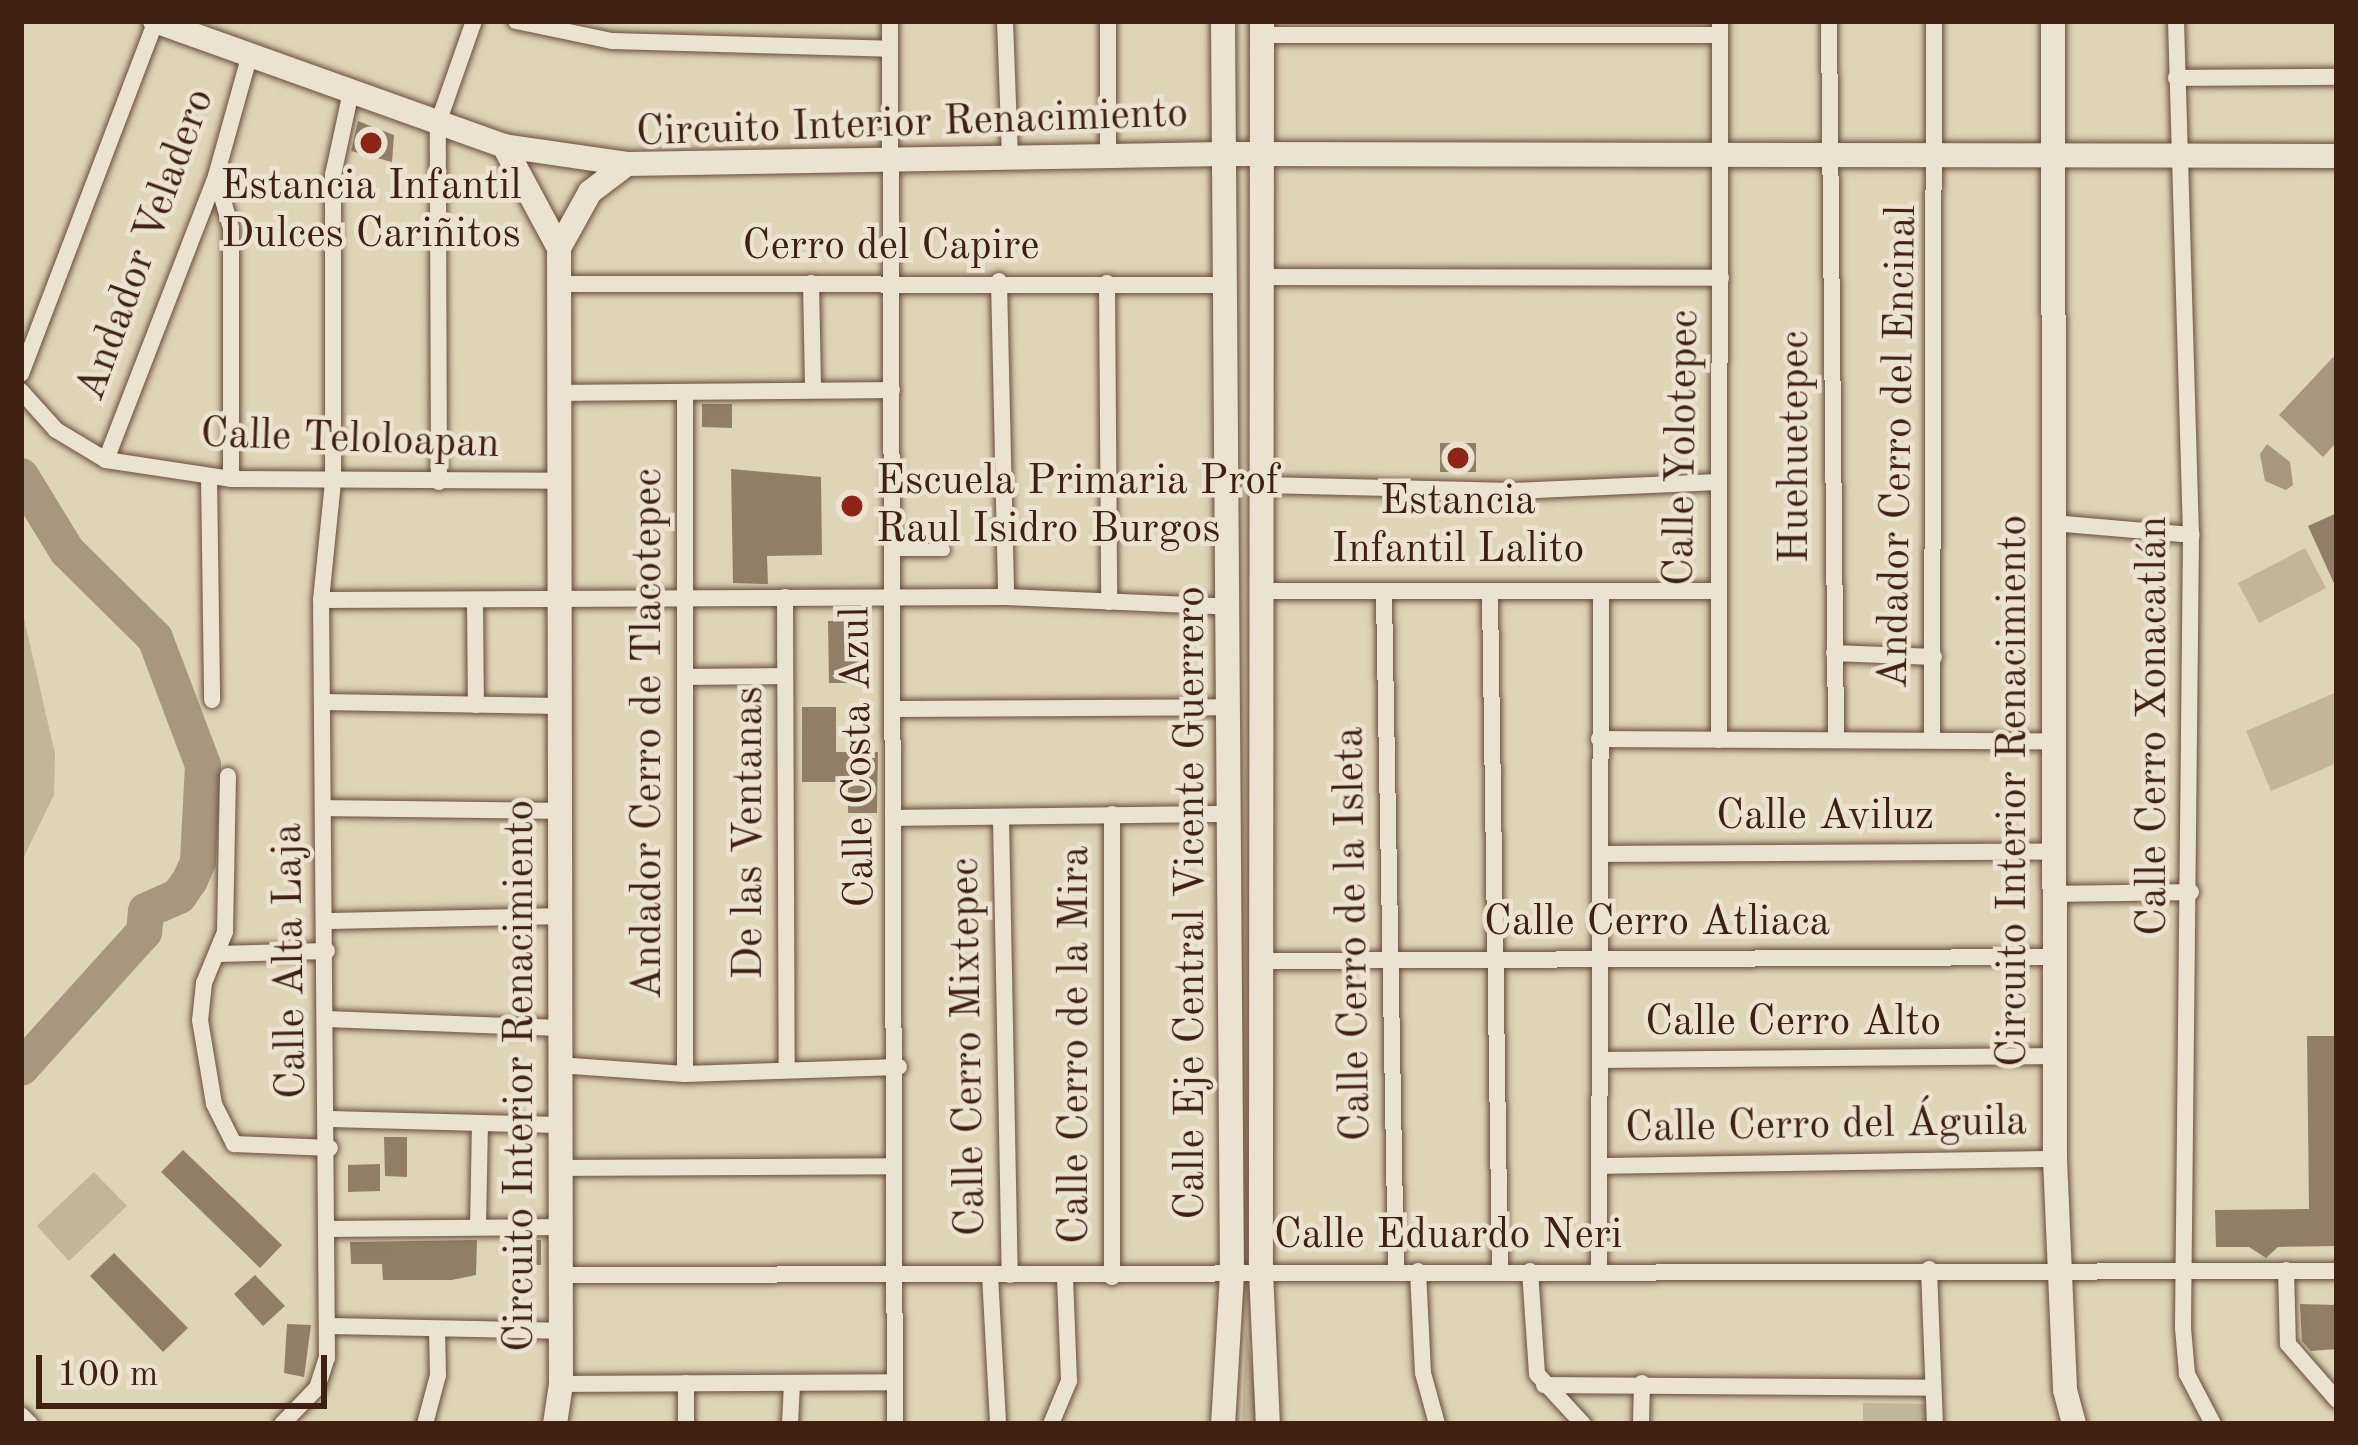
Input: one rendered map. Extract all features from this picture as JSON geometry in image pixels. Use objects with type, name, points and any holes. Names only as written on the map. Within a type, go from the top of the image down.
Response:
[{"type":"main road","name":"Calle Eje Central Vicente Guerrero","points":[[1223,21],[1231,608],[1232,1274],[1223,1424]]},
{"type":"main road","points":[[2053,21],[2053,157]]},
{"type":"main road","points":[[162,22],[504,146],[627,164]]},
{"type":"main road","name":"Calle Eje Central Vicente Guerrero","points":[[1262,28],[1261,1272],[1268,1424]]},
{"type":"main road","points":[[504,146],[559,248]]},
{"type":"main road","name":"Circuito Interior Renacimiento","points":[[555,1424],[562,1384],[559,248],[590,192],[627,164],[1224,154],[2337,156]]},
{"type":"main road","name":"Circuito Interior Renacimiento","points":[[2053,157],[2054,1159],[2065,1390],[2074,1424]]},
{"type":"street","points":[[440,482],[438,123],[474,21]]},
{"type":"street","points":[[516,21],[612,41],[890,49]]},
{"type":"street","name":"Calle Costa Azul","points":[[890,21],[899,1067],[894,1166],[895,1424]]},
{"type":"street","points":[[1005,21],[1010,159]]},
{"type":"street","points":[[1108,21],[1108,156]]},
{"type":"street","name":"Huehuetepec","points":[[1828,21],[1836,738]]},
{"type":"street","name":"Andador Cerro del Encinal","points":[[1932,736],[1938,158],[1934,21]]},
{"type":"street","name":"Calle Cerro Xonacatlán","points":[[2176,21],[2191,535],[2184,1272],[2187,1374],[2213,1424]]},
{"type":"street","points":[[21,374],[162,22]]},
{"type":"street","points":[[1262,28],[1720,28]]},
{"type":"street","name":"Calle Yolotepec","points":[[1719,740],[1720,28]]},
{"type":"street","name":"Andador Veladero","points":[[106,460],[216,176],[250,54]]},
{"type":"street","points":[[2176,78],[2337,77]]},
{"type":"street","name":"Calle Alta Laja","points":[[282,1424],[324,1374],[327,1327],[332,1229],[321,600],[333,481],[333,176],[351,92]]},
{"type":"street","points":[[216,176],[231,228],[231,479]]},
{"type":"street","points":[[1262,277],[1721,278]]},
{"type":"street","points":[[999,281],[1006,597]]},
{"type":"street","name":"Cerro del Capire","points":[[558,284],[999,281],[1225,285]]},
{"type":"street","points":[[811,283],[813,390]]},
{"type":"street","points":[[1107,283],[1108,602]]},
{"type":"street","points":[[560,393],[892,390]]},
{"type":"street","name":"Calle Teloloapan","points":[[21,391],[56,430],[106,460],[231,479],[560,481]]},
{"type":"street","name":"Andador Cerro de Tlacotepec","points":[[685,393],[685,1074]]},
{"type":"street","points":[[208,476],[212,700]]},
{"type":"street","points":[[1263,485],[1514,491],[1719,482]]},
{"type":"street","points":[[2052,523],[2191,535]]},
{"type":"street","points":[[893,550],[944,550]]},
{"type":"street","points":[[1263,591],[1490,595],[1717,591]]},
{"type":"street","points":[[1599,1270],[1604,1060],[1601,592]]},
{"type":"street","name":"Calle Cerro de la Isleta","points":[[1384,595],[1396,1272]]},
{"type":"street","points":[[1490,595],[1500,1271]]},
{"type":"street","name":"De las Ventanas","points":[[785,597],[787,1069]]},
{"type":"street","points":[[321,600],[1006,597],[1231,608]]},
{"type":"street","points":[[475,601],[476,705]]},
{"type":"street","points":[[1834,653],[1934,657]]},
{"type":"street","points":[[688,677],[785,676]]},
{"type":"street","points":[[322,702],[559,706]]},
{"type":"street","points":[[894,709],[1228,707]]},
{"type":"street","points":[[1599,740],[1932,736],[2053,740]]},
{"type":"street","points":[[228,776],[227,907],[202,1002],[206,1074],[234,1144],[330,1148]]},
{"type":"street","points":[[325,808],[559,811]]},
{"type":"street","name":"Calle Cerro de la Mira","points":[[1112,814],[1112,1277]]},
{"type":"street","points":[[896,818],[1228,814]]},
{"type":"street","name":"Calle Cerro Mixtepec","points":[[1001,818],[1010,1275]]},
{"type":"street","name":"Calle Aviluz","points":[[1600,854],[2051,852]]},
{"type":"street","points":[[2054,894],[2191,892]]},
{"type":"street","points":[[326,921],[558,916]]},
{"type":"street","points":[[218,954],[327,950]]},
{"type":"street","name":"Calle Cerro Atliaca","points":[[1261,961],[2053,957]]},
{"type":"street","points":[[328,1019],[558,1028]]},
{"type":"street","name":"Calle Cerro Alto","points":[[1604,1060],[2054,1057]]},
{"type":"street","points":[[558,1065],[685,1074],[899,1067]]},
{"type":"street","points":[[330,1119],[558,1125]]},
{"type":"street","points":[[478,1227],[480,1126]]},
{"type":"street","name":"Calle Cerro del Águila","points":[[1599,1166],[2054,1159]]},
{"type":"street","points":[[559,1168],[894,1166]]},
{"type":"street","points":[[332,1229],[559,1227]]},
{"type":"street","name":"Calle Eduardo Neri","points":[[560,1274],[1112,1277],[2061,1266],[2184,1272],[2337,1270]]},
{"type":"street","points":[[1929,1269],[1934,1424]]},
{"type":"street","points":[[2286,1270],[2288,1345],[2337,1400]]},
{"type":"street","points":[[1418,1271],[1423,1373],[1437,1424]]},
{"type":"street","points":[[1530,1271],[1532,1357],[1544,1385],[1583,1424]]},
{"type":"street","points":[[990,1275],[998,1424]]},
{"type":"street","points":[[1051,1424],[1069,1381],[1065,1276]]},
{"type":"street","points":[[327,1327],[561,1331]]},
{"type":"street","points":[[425,1424],[438,1375],[437,1329]]},
{"type":"street","points":[[562,1384],[892,1382]]},
{"type":"street","points":[[686,1383],[686,1424]]},
{"type":"street","points":[[790,1424],[792,1383]]},
{"type":"street","points":[[1641,1424],[1642,1383]]},
{"type":"street","points":[[1544,1385],[1932,1388]]},
{"type":"street","points":[[21,1415],[29,1424]]},
{"type":"shaded area","points":[[2337,353],[2337,442],[2323,457],[2279,415]]},
{"type":"shaded area","points":[[2267,444],[2290,462],[2293,485],[2286,490],[2265,481],[2260,454]]},
{"type":"shaded area","points":[[2305,548],[2326,588],[2259,623],[2238,583]]},
{"type":"shaded area","points":[[21,605],[55,754],[54,795],[21,863]]},
{"type":"shaded area","points":[[2337,692],[2337,763],[2271,791],[2246,731]]},
{"type":"shaded area","points":[[94,1172],[127,1206],[69,1261],[37,1226]]},
{"type":"shaded area","points":[[1246,1327],[1259,1424],[1242,1424]]},
{"type":"shaded area","points":[[1863,1403],[1929,1404],[1929,1424],[1863,1424]]},
{"type":"building","name":"Estancia Infantil Dulces Cariñitos","points":[[358,121],[394,135],[392,162],[351,151]]},
{"type":"building","points":[[702,404],[732,404],[732,428],[702,427]]},
{"type":"building","name":"Estancia Infantil Lalito","points":[[1440,443],[1476,443],[1476,472],[1440,472]]},
{"type":"building","points":[[731,469],[821,477],[822,555],[767,556],[768,584],[733,583]]},
{"type":"building","points":[[2337,513],[2337,590],[2308,526]]},
{"type":"building","points":[[828,621],[860,621],[861,683],[829,683]]},
{"type":"building","points":[[802,707],[836,707],[836,752],[878,752],[877,813],[848,813],[848,782],[802,782]]},
{"type":"building","points":[[2307,1036],[2337,1036],[2337,1246],[2278,1247],[2266,1258],[2249,1247],[2216,1247],[2215,1210],[2309,1209]]},
{"type":"building","points":[[384,1137],[407,1137],[407,1177],[385,1176]]},
{"type":"building","points":[[183,1150],[282,1245],[260,1268],[161,1172]]},
{"type":"building","points":[[380,1164],[380,1191],[348,1192],[348,1165]]},
{"type":"building","points":[[477,1240],[476,1275],[452,1280],[383,1280],[382,1264],[351,1264],[350,1242]]},
{"type":"building","points":[[513,1240],[541,1240],[541,1265],[512,1264]]},
{"type":"building","points":[[114,1253],[188,1328],[163,1352],[90,1276]]},
{"type":"building","points":[[255,1275],[285,1306],[263,1326],[234,1294]]},
{"type":"building","points":[[2300,1304],[2337,1305],[2337,1349],[2311,1351],[2302,1341]]},
{"type":"building","points":[[287,1324],[311,1325],[304,1377],[284,1373]]},
{"type":"waterway","points":[[21,476],[67,551],[155,638],[203,765],[198,862],[190,880],[179,896],[146,911],[144,932],[21,1068]]},
{"type":"place","name":"Estancia Infantil Dulces Cariñitos","points":[[371,143]]},
{"type":"place","name":"Estancia Infantil Lalito","points":[[1458,458]]},
{"type":"place","name":"Escuela Primaria Prof Raul Isidro Burgos","points":[[852,506]]}]
